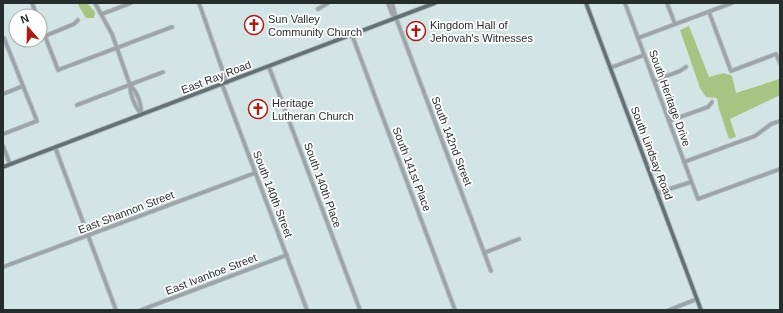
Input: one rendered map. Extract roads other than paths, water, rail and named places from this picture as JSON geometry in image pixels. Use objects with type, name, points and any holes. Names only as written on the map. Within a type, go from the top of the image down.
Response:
[{"type":"main road","name":"East Ray Road","points":[[3,167],[435,3]]},
{"type":"main road","name":"South Lindsay Road","points":[[586,3],[701,310]]},
{"type":"street","points":[[95,3],[102,14],[117,48],[130,85],[130,90],[137,109],[141,114]]},
{"type":"street","points":[[102,14],[131,3]]},
{"type":"street","points":[[199,3],[227,83]]},
{"type":"street","points":[[318,9],[328,3]]},
{"type":"street","points":[[388,3],[392,14],[396,18]]},
{"type":"street","points":[[392,3],[396,18]]},
{"type":"street","name":"South Heritage Drive","points":[[625,3],[698,199],[780,169]]},
{"type":"street","points":[[667,3],[675,24]]},
{"type":"street","points":[[638,38],[732,3]]},
{"type":"street","points":[[709,12],[731,71],[776,54],[780,64]]},
{"type":"street","name":"South 142nd Street","points":[[396,18],[491,271]]},
{"type":"street","points":[[48,35],[74,24],[78,20]]},
{"type":"street","points":[[48,44],[58,70],[172,27]]},
{"type":"street","name":"South 141st Place","points":[[352,35],[455,310]]},
{"type":"street","points":[[3,134],[37,121],[4,38]]},
{"type":"street","points":[[610,68],[644,55]]},
{"type":"street","name":"South 140th Place","points":[[268,67],[360,310]]},
{"type":"street","points":[[654,81],[680,71],[686,67]]},
{"type":"street","points":[[77,105],[163,72]]},
{"type":"street","name":"South 140th Street","points":[[222,84],[307,310]]},
{"type":"street","points":[[3,94],[23,86]]},
{"type":"street","points":[[669,121],[708,107],[712,102]]},
{"type":"street","points":[[684,162],[755,136],[771,124],[780,120]]},
{"type":"street","points":[[3,146],[10,164]]},
{"type":"street","points":[[55,147],[116,310]]},
{"type":"street","name":"East Shannon Street","points":[[3,268],[255,173]]},
{"type":"street","points":[[657,193],[691,182]]},
{"type":"street","points":[[484,253],[519,239]]},
{"type":"street","name":"East Ivanhoe Street","points":[[141,310],[286,255]]},
{"type":"street","points":[[669,310],[697,299]]},
{"type":"place","name":"Sun Valley Community Church","points":[[254,25]]},
{"type":"place","name":"Kingdom Hall of Jehovah's Witnesses","points":[[416,31]]},
{"type":"place","name":"Heritage Lutheran Church","points":[[258,109]]}]
